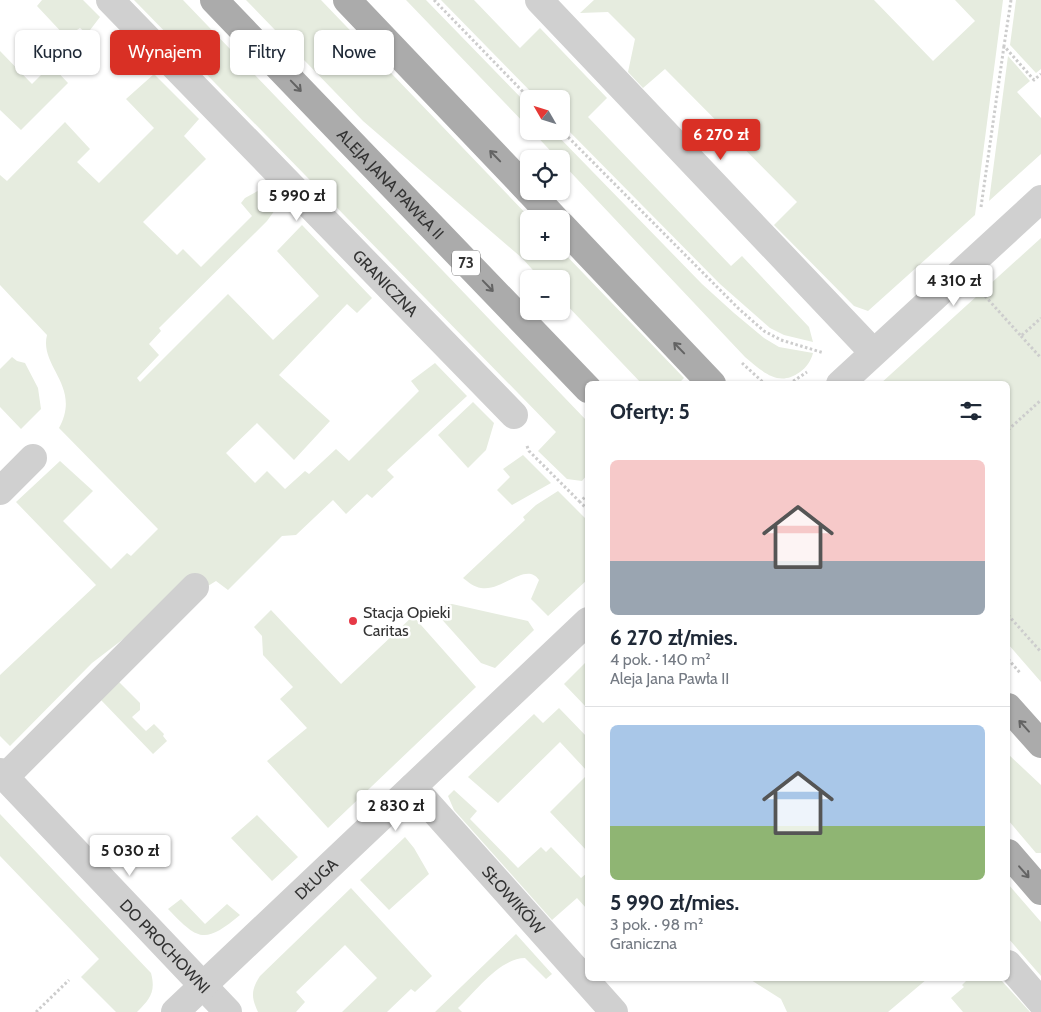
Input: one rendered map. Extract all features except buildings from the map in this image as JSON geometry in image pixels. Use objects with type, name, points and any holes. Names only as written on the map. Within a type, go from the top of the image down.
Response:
[{"type":"main road","name":"ALEJA JANA PAWŁA II","points":[[214,0],[585,385]]},
{"type":"main road","points":[[347,0],[520,182]]},
{"type":"main road","points":[[537,200],[547,210]]},
{"type":"main road","points":[[570,234],[709,381]]},
{"type":"main road","points":[[1010,709],[1041,744]]},
{"type":"main road","points":[[1010,855],[1041,891]]},
{"type":"street","name":"GRANICZNA","points":[[110,0],[514,415]]},
{"type":"street","points":[[539,0],[873,352]]},
{"type":"street","points":[[843,381],[1041,199]]},
{"type":"street","points":[[0,491],[32,458]]},
{"type":"street","points":[[3,775],[195,587]]},
{"type":"street","name":"DŁUGA","points":[[175,1012],[585,624]]},
{"type":"street","name":"DO PROCHOWNI","points":[[3,775],[228,1012]]},
{"type":"street","name":"SŁOWIKÓW","points":[[413,787],[585,980]]},
{"type":"street","points":[[1010,966],[1041,1002]]},
{"type":"street","name":"SŁOWIKÓW","points":[[586,981],[614,1012]]},
{"type":"path","points":[[434,0],[521,90]]},
{"type":"path","points":[[980,211],[1011,0]]},
{"type":"path","points":[[1004,46],[1034,80],[1041,74]]},
{"type":"path","points":[[570,139],[739,310],[764,331],[781,340],[820,352]]},
{"type":"path","points":[[996,308],[1041,358]]},
{"type":"path","points":[[1021,336],[1041,318]]},
{"type":"path","points":[[736,357],[762,381]]},
{"type":"path","points":[[1010,428],[1041,400]]},
{"type":"path","points":[[514,415],[529,451],[585,507]]},
{"type":"path","points":[[580,502],[585,497]]},
{"type":"path","points":[[1010,617],[1041,652]]},
{"type":"path","points":[[36,1012],[69,980]]},
{"type":"shaded area","points":[[42,0],[83,0],[100,17],[90,30],[82,30],[80,28],[77,30],[59,30],[37,6]]},
{"type":"shaded area","points":[[134,0],[183,0],[212,30],[163,30]]},
{"type":"shaded area","points":[[246,0],[321,0],[350,30],[314,30],[314,70],[304,60],[304,30],[275,30]]},
{"type":"shaded area","points":[[406,0],[426,0],[520,97],[520,119]]},
{"type":"shaded area","points":[[441,0],[474,0],[520,48],[540,28],[607,98],[588,117],[731,266],[742,256],[809,327],[813,342],[784,335],[770,328],[720,284],[570,132],[570,90],[529,90]]},
{"type":"shaded area","points":[[594,0],[874,0],[933,61],[975,21],[955,0],[1003,0],[975,215],[868,311],[854,306],[774,225],[797,202],[665,69],[643,88],[628,72],[635,39],[608,12],[580,13]]},
{"type":"shaded area","points":[[1016,0],[1041,0],[1041,69],[1036,73],[1010,45]]},
{"type":"shaded area","points":[[220,39],[230,49],[230,75],[255,75],[585,419],[585,477],[582,481],[567,479],[538,451],[556,432],[207,75],[220,75]]},
{"type":"shaded area","points":[[0,51],[15,66],[15,75],[23,75],[32,84],[41,75],[60,75],[68,83],[21,130],[0,110]]},
{"type":"shaded area","points":[[1008,56],[1030,81],[1017,92],[1041,118],[1041,154],[989,201]]},
{"type":"shaded area","points":[[155,75],[199,119],[184,136],[206,159],[143,222],[177,255],[183,249],[201,267],[252,216],[241,203],[245,198],[265,187],[280,203],[267,221],[159,328],[161,331],[149,344],[159,355],[137,378],[140,382],[228,294],[273,340],[319,296],[277,251],[302,225],[372,298],[357,313],[347,304],[279,375],[330,421],[294,460],[257,423],[226,453],[255,483],[267,471],[285,489],[305,471],[309,474],[336,449],[349,461],[419,391],[411,381],[435,363],[467,396],[387,470],[394,477],[372,498],[367,494],[346,514],[333,500],[296,535],[282,536],[228,590],[216,581],[126,637],[92,663],[10,746],[0,736],[0,675],[96,585],[16,502],[60,461],[93,491],[63,521],[111,569],[127,553],[131,556],[158,529],[59,428],[65,413],[66,400],[49,357],[46,346],[47,335],[0,285],[0,175],[7,181],[65,122],[90,149],[77,162],[99,183],[154,128],[126,99]]},
{"type":"shaded area","points":[[319,75],[393,75],[522,210],[520,210],[520,256],[363,121]]},
{"type":"shaded area","points":[[540,140],[562,140],[702,284],[734,313],[764,338],[779,347],[813,353],[806,366],[792,377],[777,378],[764,372],[745,357],[570,172],[570,150],[550,150]]},
{"type":"shaded area","points":[[1041,238],[1041,682],[1010,646],[1010,381],[883,381]]},
{"type":"shaded area","points":[[570,259],[684,378],[681,381],[639,381],[570,308],[570,270],[533,270],[524,260]]},
{"type":"shaded area","points":[[12,357],[17,361],[25,363],[38,388],[41,409],[21,429],[0,407],[0,369]]},
{"type":"shaded area","points":[[473,402],[494,423],[486,450],[468,468],[438,435]]},
{"type":"shaded area","points":[[523,455],[551,483],[512,505],[497,490],[510,477],[503,469]]},
{"type":"shaded area","points":[[558,491],[585,518],[585,582],[548,616],[531,599],[539,580],[534,575],[520,575],[489,588],[476,587],[463,578],[525,520],[523,517],[536,505]]},
{"type":"shaded area","points":[[452,604],[528,621],[534,630],[495,668],[481,663],[437,614],[446,605]]},
{"type":"shaded area","points":[[271,610],[341,684],[413,616],[476,687],[328,828],[267,761],[307,728],[280,699],[293,687],[263,655],[262,636],[254,627]]},
{"type":"shaded area","points":[[585,663],[585,706],[564,684]]},
{"type":"shaded area","points":[[119,682],[140,703],[140,710],[132,717],[146,731],[154,724],[164,734],[163,736],[167,741],[153,754],[101,700]]},
{"type":"shaded area","points":[[559,708],[585,735],[585,769],[560,742],[498,803],[468,777],[534,714],[543,723]]},
{"type":"shaded area","points":[[1010,756],[1041,785],[1041,853],[1036,853],[1010,822]]},
{"type":"shaded area","points":[[585,777],[585,849],[550,812]]},
{"type":"shaded area","points":[[454,790],[477,811],[470,819],[518,868],[541,847],[546,852],[551,847],[581,878],[585,875],[585,907],[577,898],[552,920],[454,810],[448,796]]},
{"type":"shaded area","points":[[0,814],[151,973],[153,985],[151,995],[137,1012],[116,1012],[81,977],[99,959],[0,856]]},
{"type":"shaded area","points":[[257,815],[298,857],[272,881],[231,838]]},
{"type":"shaded area","points":[[405,837],[414,848],[429,874],[389,910],[360,880]]},
{"type":"shaded area","points":[[1010,886],[1041,922],[1041,976],[1010,940]]},
{"type":"shaded area","points":[[351,888],[432,976],[415,992],[411,989],[387,1012],[342,1012],[377,978],[345,945],[296,992],[305,1002],[296,1012],[258,1012],[253,994],[260,976]]},
{"type":"shaded area","points":[[181,899],[205,924],[227,904],[240,915],[218,931],[202,935],[187,927],[168,909]]},
{"type":"shaded area","points":[[516,934],[552,974],[546,979],[525,958],[516,959],[488,977],[458,1008],[462,1012],[435,1012]]},
{"type":"shaded area","points":[[753,981],[925,981],[888,1012],[787,1012],[781,999]]},
{"type":"shaded area","points":[[966,981],[1002,981],[1030,1012],[963,1012],[951,998],[964,987],[962,985]]},
{"type":"place","name":"Stacja Opieki Caritas","points":[[353,621]]}]
